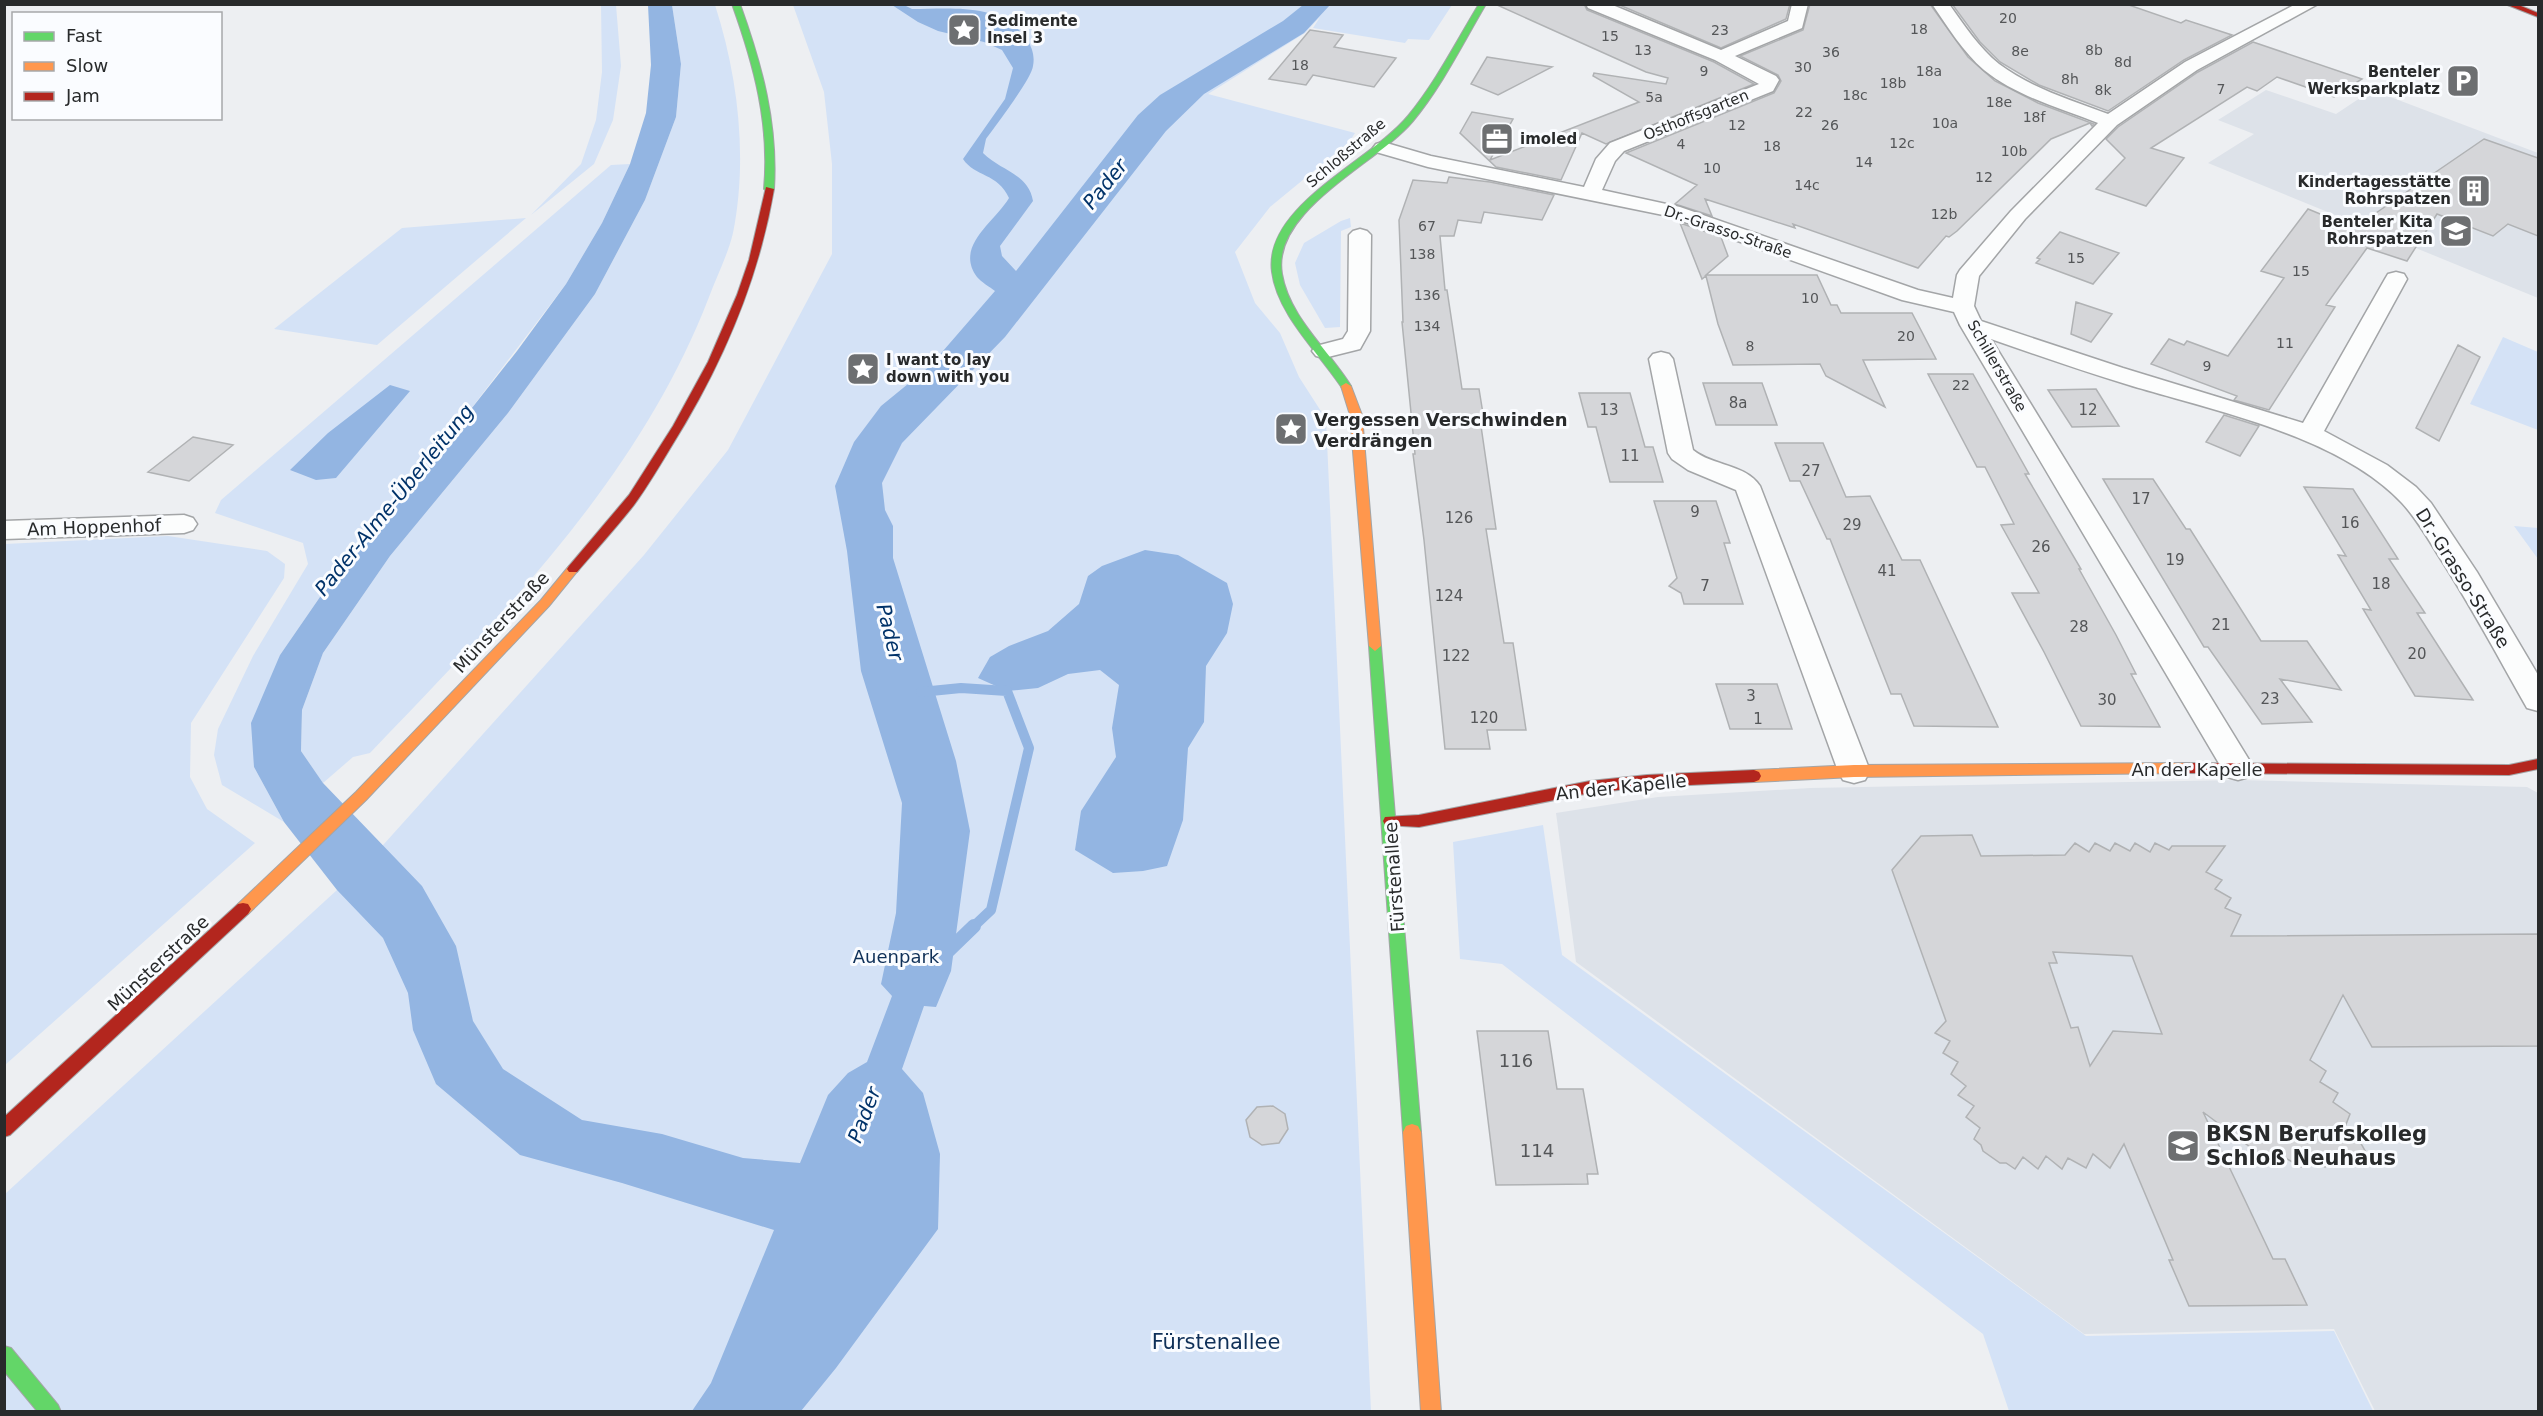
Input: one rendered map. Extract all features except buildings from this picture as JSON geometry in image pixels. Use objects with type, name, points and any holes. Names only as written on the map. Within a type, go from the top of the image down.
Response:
[{"type":"main road","name":"Münsterstraße","points":[[4,1129],[188,961],[361,796],[545,603],[630,501],[685,417],[725,338],[753,267],[765,217],[771,171],[765,104],[751,45],[736,4]]},
{"type":"main road","name":"Schloßstraße","points":[[1276,266],[1275,253],[1280,240],[1298,215],[1383,148],[1400,131],[1483,4]]},
{"type":"main road","points":[[2508,4],[2538,15]]},
{"type":"main road","name":"Fürstenallee","points":[[1276,266],[1280,291],[1340,375],[1356,415],[1390,821],[1431,1412]]},
{"type":"main road","name":"An der Kapelle","points":[[1390,821],[1419,821],[1590,787],[1647,781],[1854,771],[2238,768],[2498,770],[2538,764]]},
{"type":"main road","points":[[4,1355],[51,1412]]},
{"type":"street","name":"Osthoffsgarten","points":[[1591,193],[1606,159],[1617,147],[1767,87],[1770,80],[1760,73],[1721,56],[1594,4]]},
{"type":"street","points":[[1721,56],[1796,24],[1800,4]]},
{"type":"street","points":[[1940,4],[1992,67],[2007,77],[2047,96],[2110,121]]},
{"type":"street","name":"Schillerstraße","points":[[2238,768],[1967,316],[1968,275],[2018,215],[2110,121],[2191,66],[2310,4]]},
{"type":"street","name":"Dr.-Grasso-Straße","points":[[1383,148],[1420,159],[1673,211],[1910,295],[1940,303],[1967,316],[2133,379],[2273,421],[2337,448],[2378,472],[2407,494],[2418,506],[2454,558],[2538,700]]},
{"type":"street","points":[[1324,351],[1352,344],[1359,332],[1360,235]]},
{"type":"street","points":[[2309,435],[2396,279]]},
{"type":"street","points":[[1661,359],[1681,453],[1689,462],[1701,468],[1737,478],[1747,486],[1854,771]]},
{"type":"street","name":"Am Hoppenhof","points":[[4,530],[183,524]]},
{"type":"shaded area","name":"Benteler Kita Rohrspatzen","points":[[2266,90],[2336,114],[2372,90],[2538,153],[2538,298],[2208,163],[2254,134],[2218,120]]},
{"type":"shaded area","name":"BKSN Berufskolleg Schloß Neuhaus","points":[[2239,780],[2527,787],[2538,793],[2538,1411],[2375,1411],[2334,1329],[2084,1334],[1576,962],[1556,813],[1658,797],[1810,788]]},
{"type":"green space","points":[[601,5],[616,5],[621,66],[613,120],[594,164],[531,215],[581,164],[596,120],[602,72]]},
{"type":"green space","points":[[672,5],[715,5],[730,60],[740,147],[740,176],[731,241],[680,363],[645,425],[606,484],[517,596],[370,753],[353,757],[323,783],[301,751],[302,710],[323,653],[390,556],[508,413],[595,294],[645,200],[676,117],[681,64]]},
{"type":"green space","name":"Auenpark","points":[[793,5],[1452,5],[1429,40],[1408,39],[1405,43],[1313,28],[1320,17],[1305,33],[1208,94],[1355,133],[1349,142],[1270,207],[1235,252],[1255,303],[1280,333],[1299,377],[1326,419],[1371,1411],[5,1412],[5,1194],[337,890],[384,844],[644,555],[728,450],[832,254],[832,164],[824,92]]},
{"type":"green space","points":[[630,164],[602,223],[566,284],[464,418],[351,552],[280,655],[254,767],[284,822],[222,785],[214,755],[218,729],[253,656],[308,564],[303,543],[215,513],[221,500],[611,165]]},
{"type":"green space","points":[[526,218],[377,345],[274,329],[402,228]]},
{"type":"green space","points":[[1350,218],[1351,227],[1341,231],[1340,327],[1325,328],[1300,285],[1295,263],[1304,243]]},
{"type":"green space","points":[[2503,337],[2538,352],[2538,430],[2470,404]]},
{"type":"green space","points":[[2514,526],[2538,528],[2538,559]]},
{"type":"green space","points":[[168,536],[267,551],[285,564],[284,578],[191,723],[190,777],[207,809],[255,843],[5,1065],[5,544]]},
{"type":"green space","points":[[1543,825],[1562,955],[2086,1336],[2334,1331],[2373,1411],[2009,1411],[1983,1334],[1502,964],[1460,959],[1453,842]]},
{"type":"water","name":"Pader","points":[[648,5],[672,5],[681,64],[676,117],[645,200],[595,294],[508,413],[390,556],[323,653],[302,710],[301,751],[323,783],[422,886],[456,946],[473,1021],[503,1069],[582,1120],[662,1134],[743,1158],[800,1163],[828,1095],[848,1073],[867,1062],[892,996],[881,984],[896,913],[902,803],[861,671],[847,551],[835,486],[854,442],[881,406],[930,366],[995,291],[977,277],[971,266],[970,255],[979,235],[1009,198],[999,184],[968,165],[963,159],[1005,99],[1013,68],[1002,50],[984,42],[938,31],[918,22],[892,5],[904,5],[912,9],[959,9],[990,13],[1016,28],[1027,40],[1033,52],[1031,72],[986,139],[983,153],[1020,179],[1026,185],[1033,201],[1000,246],[1002,256],[1016,271],[1138,115],[1160,95],[1283,21],[1303,5],[1330,5],[1304,33],[1204,94],[1166,131],[1005,337],[902,443],[882,483],[885,510],[893,526],[893,558],[956,761],[970,831],[951,971],[936,1007],[924,1006],[902,1069],[923,1093],[940,1154],[938,1229],[836,1368],[801,1411],[692,1411],[711,1383],[774,1230],[622,1183],[520,1155],[436,1084],[413,1030],[408,993],[383,938],[337,890],[284,822],[254,767],[251,723],[280,655],[351,552],[517,351],[566,284],[602,223],[630,164],[646,113],[651,65]]},
{"type":"water","points":[[390,385],[410,391],[336,478],[316,480],[290,470],[328,433]]},
{"type":"water","points":[[1145,550],[1178,555],[1227,583],[1233,604],[1227,633],[1206,666],[1204,722],[1188,748],[1183,820],[1167,866],[1143,871],[1113,873],[1075,850],[1081,811],[1116,757],[1112,728],[1119,685],[1100,670],[1068,674],[1038,688],[1007,691],[978,678],[990,657],[1009,646],[1048,631],[1079,604],[1088,576],[1102,566]]},
{"type":"waterway","points":[[921,692],[961,688],[1007,691],[1029,748],[991,910],[973,927]]},
{"type":"waterway","points":[[945,954],[974,926]]},
{"type":"traffic: fast","points":[[736,4],[758,71],[768,118],[771,166],[769,189]]},
{"type":"traffic: fast","points":[[1346,386],[1298,321],[1282,293],[1276,269],[1279,244],[1291,223],[1305,207],[1378,150],[1410,119],[1439,78],[1483,4]]},
{"type":"traffic: fast","points":[[1375,646],[1412,1132]]},
{"type":"traffic: fast","points":[[4,1355],[51,1412]]},
{"type":"traffic: slow","points":[[1346,386],[1356,415],[1375,646]]},
{"type":"traffic: slow","points":[[243,909],[361,796],[545,603],[573,569]]},
{"type":"traffic: slow","points":[[1754,776],[1854,771],[2186,768]]},
{"type":"traffic: slow","points":[[1412,1132],[1431,1412]]},
{"type":"traffic: jam","points":[[2508,4],[2538,15]]},
{"type":"traffic: jam","points":[[573,569],[633,497],[697,395],[729,329],[742,295],[763,225],[769,189]]},
{"type":"traffic: jam","points":[[2186,768],[2509,770],[2538,764]]},
{"type":"traffic: jam","points":[[1390,821],[1419,821],[1590,787],[1647,781],[1754,776]]},
{"type":"traffic: jam","points":[[4,1129],[243,909]]},
{"type":"place","name":"Sedimente Insel 3","points":[[964,30]]},
{"type":"place","name":"Benteler Werksparkplatz","points":[[2463,81]]},
{"type":"place","name":"imoled","points":[[1497,139]]},
{"type":"place","name":"Kindertagesstätte Rohrspatzen","points":[[2474,191]]},
{"type":"place","name":"Benteler Kita Rohrspatzen","points":[[2456,231]]},
{"type":"place","name":"I want to lay down with you","points":[[863,369]]},
{"type":"place","name":"Vergessen Verschwinden Verdrängen","points":[[1291,429]]},
{"type":"place","name":"BKSN Berufskolleg Schloß Neuhaus","points":[[2183,1146]]},
{"type":"water label","name":"Pader-Alme-Überleitung","points":[[394,500]]}]
